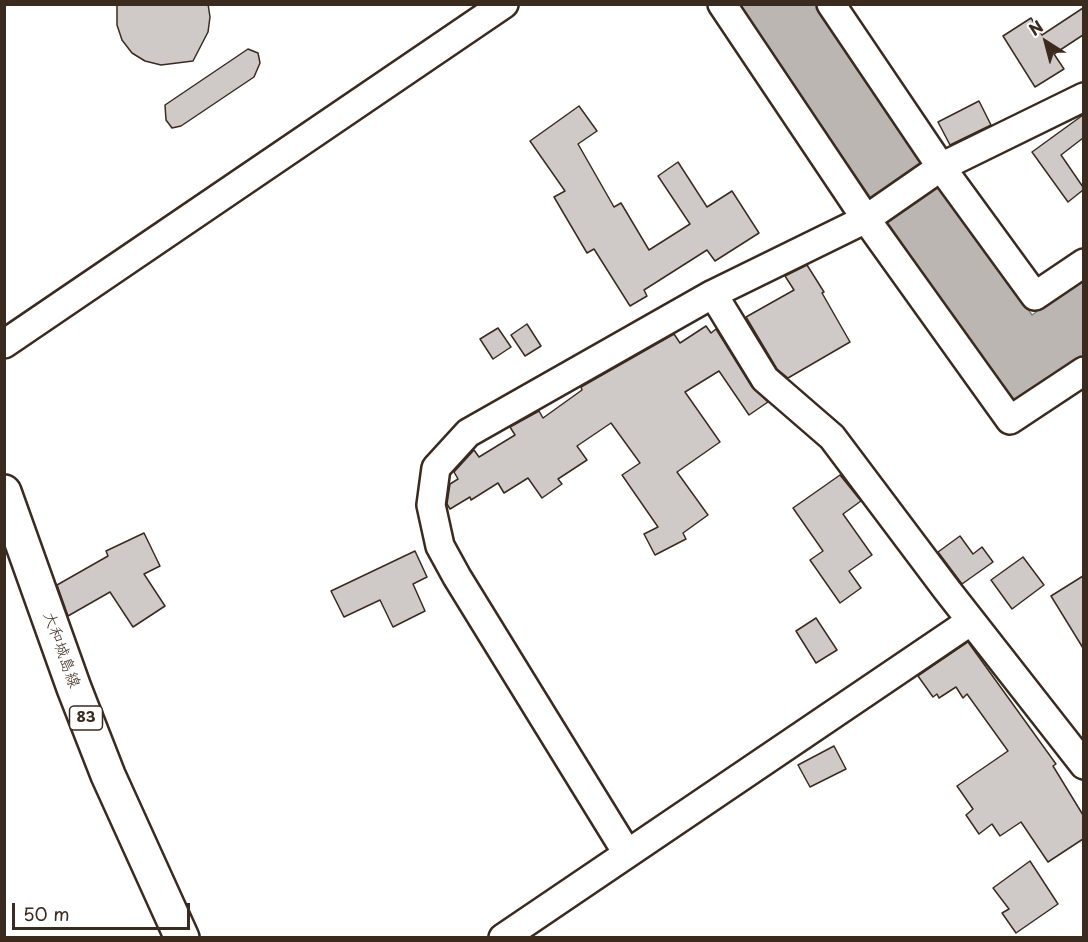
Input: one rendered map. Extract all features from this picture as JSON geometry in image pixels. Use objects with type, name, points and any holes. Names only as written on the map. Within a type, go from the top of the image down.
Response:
[{"type":"main road","name":"大和城島線","points":[[4,492],[74,688],[104,764],[182,938]]},
{"type":"street","points":[[4,344],[504,4]]},
{"type":"street","points":[[722,4],[874,213],[1010,420],[1083,371]]},
{"type":"street","points":[[831,4],[934,171],[1035,296],[1083,263]]},
{"type":"street","points":[[627,853],[440,546],[431,505],[436,468],[468,433],[713,294],[874,213],[934,171],[1083,97]]},
{"type":"street","points":[[713,294],[765,378],[832,437],[1083,765]]},
{"type":"street","points":[[503,938],[971,621]]},
{"type":"shaded area","points":[[738,5],[820,5],[1032,315],[1083,278],[1083,359],[1022,404],[1007,396]]},
{"type":"building","points":[[117,4],[208,4],[210,17],[208,32],[193,61],[161,65],[145,61],[132,53],[122,40],[117,25]]},
{"type":"building","points":[[1083,8],[1083,35],[1054,54],[1064,69],[1035,87],[1003,36],[1031,18],[1042,35]]},
{"type":"building","points":[[248,49],[258,53],[260,63],[254,77],[181,126],[172,128],[166,120],[165,105]]},
{"type":"building","points":[[979,101],[991,125],[950,145],[938,122]]},
{"type":"building","points":[[579,106],[597,131],[578,144],[614,207],[621,203],[649,250],[690,224],[658,176],[678,162],[707,207],[732,191],[759,233],[715,261],[707,250],[644,290],[647,296],[630,306],[594,249],[587,253],[554,197],[565,191],[530,141]]},
{"type":"building","points":[[1083,115],[1083,138],[1061,155],[1083,187],[1083,190],[1068,202],[1032,152]]},
{"type":"building","points":[[807,265],[850,342],[788,378],[777,369],[746,317],[794,290],[785,276]]},
{"type":"building","points":[[527,324],[541,346],[525,356],[511,335]]},
{"type":"building","points":[[706,326],[711,333],[716,329],[752,387],[768,402],[749,415],[719,371],[685,392],[720,442],[677,472],[708,515],[683,533],[686,539],[655,555],[644,534],[658,527],[622,475],[640,463],[611,423],[577,446],[587,460],[558,479],[562,484],[542,498],[528,478],[504,493],[498,483],[471,500],[470,497],[450,509],[447,504],[450,484],[458,479],[454,472],[474,450],[479,457],[515,435],[510,427],[539,411],[543,418],[582,390],[581,387],[674,334],[680,343]]},
{"type":"building","points":[[498,328],[511,347],[493,359],[480,339]]},
{"type":"building","points":[[840,475],[861,501],[843,514],[872,555],[849,571],[861,588],[840,603],[810,560],[823,551],[793,508]]},
{"type":"building","points":[[144,533],[160,566],[144,574],[165,606],[133,627],[110,592],[68,616],[57,585],[108,556],[106,551]]},
{"type":"building","points":[[960,536],[973,554],[982,547],[993,562],[962,584],[938,552]]},
{"type":"building","points":[[415,551],[427,577],[413,584],[425,611],[393,627],[380,600],[344,617],[331,591]]},
{"type":"building","points":[[1023,557],[1044,585],[1012,609],[991,580]]},
{"type":"building","points":[[1083,576],[1083,648],[1051,596]]},
{"type":"building","points":[[816,618],[837,650],[816,663],[796,631]]},
{"type":"building","points":[[968,642],[1056,764],[1053,766],[1083,815],[1083,839],[1048,862],[1021,822],[1000,836],[992,824],[979,834],[966,815],[973,809],[957,786],[1008,751],[967,694],[963,698],[956,687],[939,698],[937,694],[933,697],[918,676]]},
{"type":"building","points":[[834,746],[846,769],[810,787],[798,765]]},
{"type":"building","points":[[1030,861],[1058,904],[1016,933],[1002,913],[1009,909],[993,888]]}]
